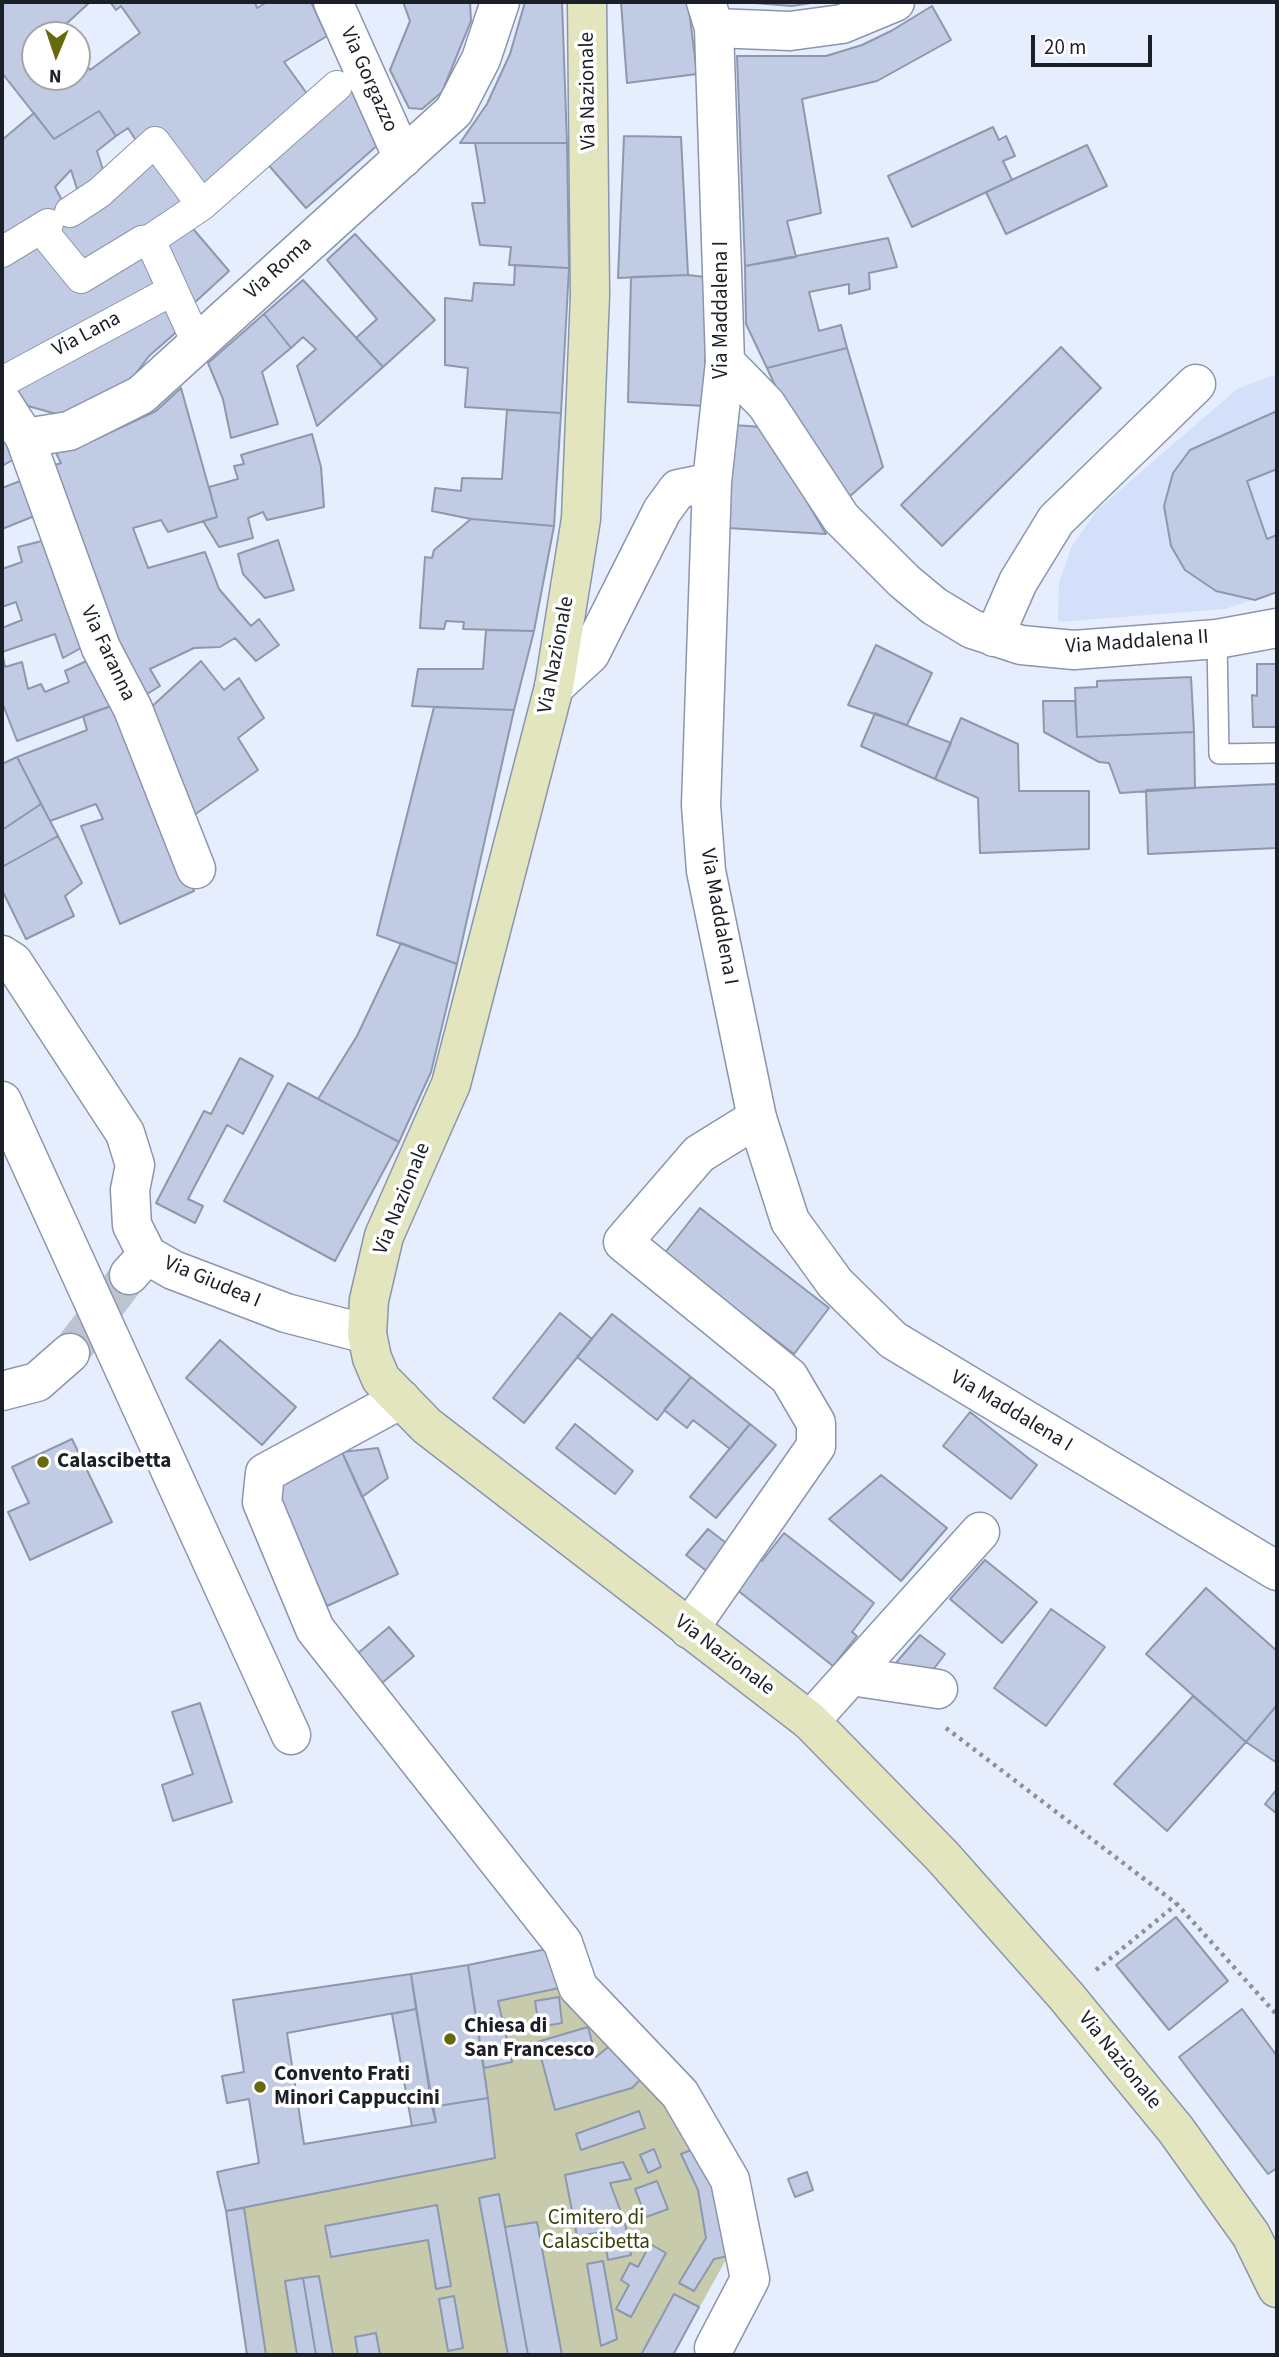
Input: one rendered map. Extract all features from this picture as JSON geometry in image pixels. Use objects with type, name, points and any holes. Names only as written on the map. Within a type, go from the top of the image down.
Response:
[{"type":"main road","name":"Via Nazionale","points":[[587,2],[590,295],[582,505],[554,687],[451,1084],[384,1236],[369,1300],[367,1334],[372,1358],[382,1379],[427,1426],[810,1721],[943,1857],[1066,1996],[1191,2151],[1251,2235],[1277,2288]]},
{"type":"street","name":"Via Gorgazzo","points":[[333,2],[403,158]]},
{"type":"street","name":"Via Roma","points":[[25,438],[69,431],[141,396],[435,132],[454,111],[481,59],[500,2]]},
{"type":"street","points":[[710,15],[790,31],[842,24],[895,2]]},
{"type":"street","name":"Via Maddalena I","points":[[710,15],[725,362],[712,482],[701,805],[705,858],[757,1118],[790,1221],[835,1283],[893,1340],[1277,1572]]},
{"type":"street","points":[[53,222],[81,278],[142,241],[150,240],[202,205],[337,86]]},
{"type":"street","points":[[2,252],[99,193],[155,142],[202,205]]},
{"type":"street","points":[[150,240],[197,343]]},
{"type":"street","name":"Via Lana","points":[[2,382],[173,290]]},
{"type":"street","name":"Via Maddalena II","points":[[725,362],[766,404],[841,518],[904,581],[934,606],[972,629],[1021,645],[1074,650],[1217,639],[1277,628]]},
{"type":"street","points":[[995,637],[1018,582],[1056,520],[1196,384]]},
{"type":"street","points":[[2,402],[25,438]]},
{"type":"street","name":"Via Faranna","points":[[25,438],[101,648],[133,709],[196,869]]},
{"type":"street","points":[[554,687],[590,654],[678,489],[712,482]]},
{"type":"street","name":"Via Giudea I","points":[[2,955],[13,962],[125,1133],[135,1165],[130,1191],[138,1265],[173,1270],[286,1313],[367,1334]]},
{"type":"street","points":[[2,1101],[291,1735]]},
{"type":"street","points":[[689,1629],[816,1446],[816,1423],[789,1377],[623,1242],[699,1154],[757,1118]]},
{"type":"street","points":[[2,1391],[37,1382],[70,1353]]},
{"type":"street","points":[[401,1399],[265,1473],[262,1502],[315,1629],[563,1943],[578,1987],[680,2094],[730,2180],[750,2279],[714,2348]]},
{"type":"street","points":[[810,1721],[980,1532]]},
{"type":"street","points":[[851,1676],[937,1705]]},
{"type":"lane","points":[[1217,639],[1219,754],[1277,753]]},
{"type":"path","points":[[937,1705],[1177,1904],[1277,2015]]},
{"type":"path","points":[[1066,1996],[1177,1904]]},
{"type":"shaded area","points":[[1277,374],[1277,592],[1225,609],[1058,622],[1059,582],[1072,546],[1097,510],[1237,389]]},
{"type":"green space","name":"Cimitero di Calascibetta","points":[[552,1948],[674,2100],[728,2256],[673,2355],[247,2355],[226,2211],[495,2158],[468,1965]]},
{"type":"building","points":[[2,2],[90,2],[69,21],[21,21],[21,91],[91,91],[91,69],[140,33],[121,6],[116,10],[110,2],[255,2],[257,8],[267,2],[311,2],[327,36],[284,62],[308,95],[205,188],[137,142],[128,128],[116,136],[99,111],[54,139],[2,73]]},
{"type":"building","points":[[403,2],[470,2],[471,21],[442,92],[422,109],[409,108],[390,70],[410,21]]},
{"type":"building","points":[[525,2],[562,2],[567,143],[460,143],[487,104],[510,54]]},
{"type":"building","points":[[621,2],[688,2],[697,74],[627,83]]},
{"type":"building","points":[[742,2],[811,2],[811,3],[792,6]]},
{"type":"building","points":[[932,6],[951,40],[877,81],[802,99],[821,213],[787,221],[796,257],[745,266],[737,56],[826,56],[862,45]]},
{"type":"building","points":[[353,90],[380,143],[306,208],[265,161]]},
{"type":"building","points":[[99,111],[116,136],[97,151],[105,176],[79,195],[71,170],[55,187],[65,206],[151,155],[192,203],[80,266],[43,219],[2,243],[2,140],[34,113],[54,139]]},
{"type":"building","points":[[993,127],[999,140],[1006,136],[1015,156],[1003,161],[1012,180],[912,227],[888,176]]},
{"type":"building","points":[[624,136],[681,137],[688,275],[618,278]]},
{"type":"building","points":[[475,143],[567,143],[569,268],[509,265],[511,247],[480,245],[472,203],[485,203]]},
{"type":"building","points":[[1087,145],[1107,186],[1006,234],[986,192]]},
{"type":"building","points":[[189,224],[229,271],[192,305],[163,242]]},
{"type":"building","points":[[355,234],[435,320],[383,367],[356,338],[377,319],[327,260]]},
{"type":"building","points":[[888,238],[897,267],[869,273],[870,289],[849,294],[849,284],[809,292],[819,331],[841,325],[847,348],[767,368],[746,324],[745,266]]},
{"type":"building","points":[[39,240],[81,288],[144,248],[160,285],[2,374],[2,262]]},
{"type":"building","points":[[515,265],[569,268],[561,413],[465,407],[468,368],[445,365],[445,298],[472,301],[474,283],[514,285]]},
{"type":"building","points":[[631,277],[705,277],[706,406],[628,402]]},
{"type":"building","points":[[303,280],[383,367],[317,426],[297,366],[316,349],[303,337],[291,348],[264,314]]},
{"type":"building","points":[[168,303],[181,328],[149,356],[131,380],[60,415],[28,406],[12,385]]},
{"type":"building","points":[[264,314],[291,348],[262,372],[278,424],[231,438],[223,399],[208,363]]},
{"type":"building","points":[[1061,347],[1101,388],[942,546],[901,505]]},
{"type":"building","points":[[847,348],[883,467],[849,497],[779,394],[767,368]]},
{"type":"building","points":[[181,388],[217,517],[168,532],[161,520],[133,528],[148,568],[205,552],[219,589],[251,626],[259,619],[279,645],[256,661],[235,638],[220,647],[194,648],[150,669],[160,686],[139,699],[46,468],[61,463],[56,453],[94,440],[156,411]]},
{"type":"building","points":[[507,410],[561,413],[554,526],[471,519],[432,511],[435,488],[461,491],[462,478],[502,479]]},
{"type":"building","points":[[1277,411],[1277,469],[1247,481],[1267,539],[1277,535],[1277,592],[1255,600],[1216,591],[1185,570],[1171,546],[1164,506],[1173,473],[1190,450]]},
{"type":"building","points":[[733,425],[763,427],[826,534],[728,528]]},
{"type":"building","points":[[312,434],[321,467],[324,507],[267,520],[263,512],[248,518],[253,538],[219,547],[203,521],[217,517],[209,487],[238,479],[234,466],[244,464],[241,455]]},
{"type":"building","points":[[2,435],[16,458],[2,466]]},
{"type":"building","points":[[28,478],[42,513],[2,529],[2,488]]},
{"type":"building","points":[[471,519],[554,526],[534,631],[463,629],[464,622],[446,621],[444,629],[420,628],[425,557],[432,558],[434,550]]},
{"type":"building","points":[[54,538],[90,643],[63,658],[55,634],[2,652],[2,628],[22,620],[16,602],[2,607],[2,569],[22,562],[18,547]]},
{"type":"building","points":[[278,540],[294,590],[265,598],[243,574],[238,554]]},
{"type":"building","points":[[486,630],[534,631],[514,710],[412,706],[418,669],[483,669]]},
{"type":"building","points":[[876,645],[932,673],[907,725],[848,705]]},
{"type":"building","points":[[2,652],[5,667],[22,662],[28,689],[41,684],[45,692],[69,682],[65,671],[93,658],[119,703],[17,741],[2,702]]},
{"type":"building","points":[[201,661],[224,690],[239,678],[264,718],[238,738],[258,770],[190,818],[146,712]]},
{"type":"building","points":[[1257,664],[1277,664],[1277,727],[1253,727],[1252,695],[1257,696]]},
{"type":"building","points":[[1191,677],[1194,732],[1077,737],[1075,688],[1097,687],[1097,681]]},
{"type":"building","points":[[1043,701],[1075,701],[1077,737],[1194,732],[1195,788],[1120,793],[1109,763],[1099,762],[1044,732]]},
{"type":"building","points":[[119,703],[149,789],[194,891],[120,924],[81,826],[103,819],[96,804],[50,821],[17,757],[87,730],[83,716]]},
{"type":"building","points":[[434,707],[514,710],[457,964],[377,935]]},
{"type":"building","points":[[875,713],[951,743],[935,779],[861,746]]},
{"type":"building","points":[[961,718],[1018,744],[1019,791],[1089,791],[1089,849],[980,853],[978,798],[935,779]]},
{"type":"building","points":[[17,757],[41,804],[2,830],[2,764]]},
{"type":"building","points":[[1277,784],[1277,848],[1148,854],[1146,790]]},
{"type":"building","points":[[41,804],[58,836],[2,867],[2,830]]},
{"type":"building","points":[[58,836],[82,883],[65,896],[74,916],[26,939],[2,890],[2,867]]},
{"type":"building","points":[[401,943],[457,964],[431,1072],[399,1142],[318,1099],[357,1036]]},
{"type":"building","points":[[240,1058],[273,1076],[243,1134],[227,1125],[188,1199],[203,1206],[195,1223],[156,1203],[204,1111],[211,1114]]},
{"type":"building","points":[[288,1083],[399,1142],[335,1261],[224,1201]]},
{"type":"building","points":[[700,1208],[829,1308],[794,1354],[664,1254]]},
{"type":"building","points":[[560,1313],[592,1339],[524,1423],[493,1398]]},
{"type":"building","points":[[612,1314],[691,1377],[657,1420],[577,1357]]},
{"type":"building","points":[[220,1340],[296,1407],[262,1445],[186,1378]]},
{"type":"building","points":[[691,1377],[750,1424],[730,1449],[693,1420],[687,1428],[664,1410]]},
{"type":"building","points":[[970,1412],[1037,1465],[1011,1499],[943,1446]]},
{"type":"building","points":[[575,1424],[633,1471],[615,1494],[556,1448]]},
{"type":"building","points":[[750,1424],[776,1445],[716,1518],[690,1497]]},
{"type":"building","points":[[72,1439],[112,1522],[30,1560],[8,1512],[29,1503],[12,1467]]},
{"type":"building","points":[[378,1448],[388,1478],[362,1497],[342,1452]]},
{"type":"building","points":[[342,1452],[398,1574],[327,1606],[271,1485]]},
{"type":"building","points":[[881,1475],[947,1528],[901,1581],[829,1519]]},
{"type":"building","points":[[708,1529],[730,1546],[709,1573],[686,1555]]},
{"type":"building","points":[[784,1533],[874,1603],[852,1632],[857,1636],[833,1666],[731,1585],[755,1554],[762,1561]]},
{"type":"building","points":[[985,1560],[1037,1602],[1002,1643],[950,1599]]},
{"type":"building","points":[[1206,1588],[1277,1651],[1277,1705],[1246,1742],[1146,1654]]},
{"type":"building","points":[[1051,1609],[1105,1647],[1046,1726],[994,1688]]},
{"type":"building","points":[[389,1627],[414,1656],[382,1683],[357,1654]]},
{"type":"building","points":[[920,1635],[945,1654],[930,1674],[895,1664]]},
{"type":"building","points":[[1193,1696],[1246,1742],[1167,1831],[1114,1784]]},
{"type":"building","points":[[200,1703],[232,1802],[173,1821],[162,1785],[193,1774],[172,1712]]},
{"type":"building","points":[[1277,1705],[1277,1763],[1246,1742]]},
{"type":"building","points":[[1277,1789],[1277,1814],[1265,1804]]},
{"type":"building","points":[[1176,1917],[1228,1981],[1169,2030],[1116,1965]]},
{"type":"building","points":[[552,1948],[559,1988],[498,2001],[512,2062],[484,2068],[468,1965]]},
{"type":"building","name":"Chiesa di San Francesco","points":[[468,1965],[488,2098],[432,2107],[411,1974]]},
{"type":"building","name":"Convento Frati Minori Cappuccini","points":[[411,1974],[416,2009],[287,2033],[304,2144],[436,2122],[432,2107],[488,2098],[495,2158],[226,2211],[217,2172],[259,2163],[249,2099],[227,2103],[222,2076],[244,2072],[233,2000]]},
{"type":"building","points":[[559,1997],[562,2023],[539,2027],[535,2001]]},
{"type":"building","points":[[416,2009],[436,2122],[412,2126],[392,2014]]},
{"type":"building","points":[[1242,2009],[1277,2056],[1277,2168],[1268,2174],[1179,2057]]},
{"type":"building","points":[[588,2027],[596,2057],[613,2043],[646,2074],[632,2088],[555,2110],[537,2042]]},
{"type":"building","points":[[639,2111],[645,2128],[581,2150],[576,2134]]},
{"type":"building","points":[[696,2148],[714,2186],[728,2256],[714,2259],[694,2291],[679,2283],[706,2238],[698,2190],[681,2154]]},
{"type":"building","points":[[654,2149],[661,2167],[648,2173],[640,2155]]},
{"type":"building","points":[[623,2162],[631,2179],[610,2183],[625,2223],[631,2255],[608,2260],[603,2232],[577,2236],[565,2175]]},
{"type":"building","points":[[807,2172],[813,2190],[795,2197],[788,2179]]},
{"type":"building","points":[[657,2181],[668,2209],[646,2217],[635,2189]]},
{"type":"building","points":[[499,2194],[528,2355],[508,2355],[479,2198]]},
{"type":"building","points":[[437,2205],[451,2286],[436,2289],[428,2240],[331,2257],[325,2226]]},
{"type":"building","points":[[244,2208],[266,2355],[247,2355],[226,2211]]},
{"type":"building","points":[[537,2222],[562,2355],[528,2355],[505,2227]]},
{"type":"building","points":[[650,2244],[666,2253],[631,2317],[616,2309],[629,2285],[621,2280],[630,2263],[638,2267]]},
{"type":"building","points":[[603,2261],[617,2339],[601,2346],[587,2264]]},
{"type":"building","points":[[319,2276],[333,2355],[316,2355],[303,2278]]},
{"type":"building","points":[[303,2278],[316,2355],[297,2355],[285,2281]]},
{"type":"building","points":[[674,2294],[699,2307],[673,2355],[641,2355]]},
{"type":"building","points":[[454,2296],[463,2348],[448,2351],[439,2299]]},
{"type":"building","points":[[376,2333],[380,2355],[358,2355],[355,2337]]},
{"type":"tunnel","points":[[70,1353],[129,1275]]},
{"type":"place","name":"Calascibetta","points":[[43,1462]]},
{"type":"place","name":"Chiesa di San Francesco","points":[[450,2039]]},
{"type":"place","name":"Convento Frati Minori Cappuccini","points":[[260,2087]]}]
